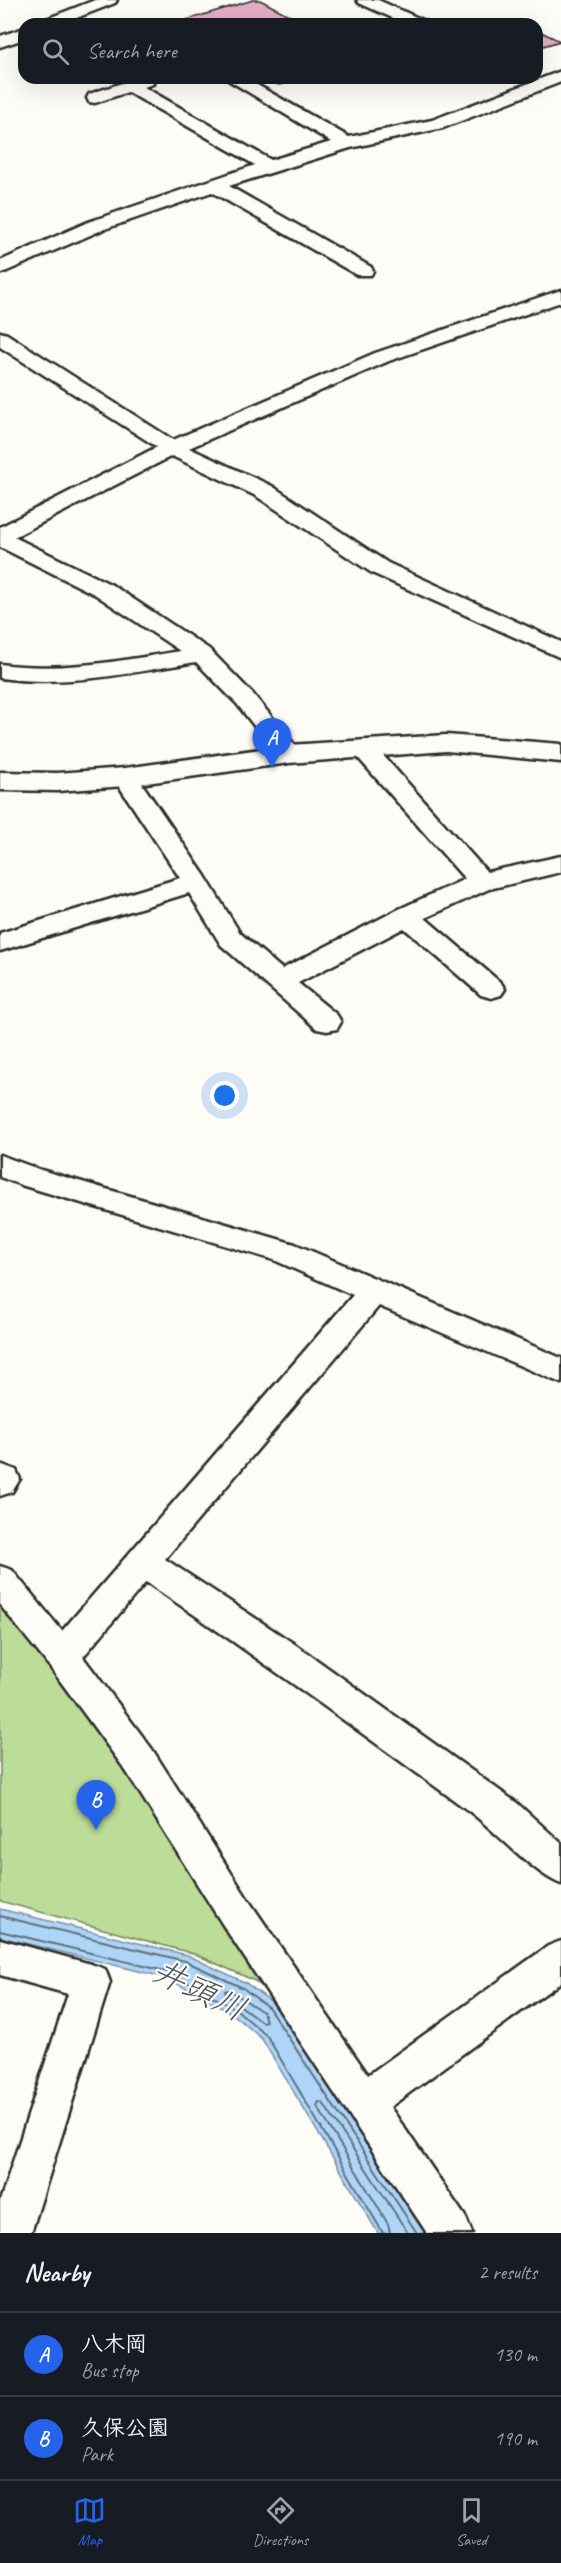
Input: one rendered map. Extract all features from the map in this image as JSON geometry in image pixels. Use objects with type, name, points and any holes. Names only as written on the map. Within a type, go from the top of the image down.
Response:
[{"type":"street","points":[[63,18],[110,0]]},
{"type":"street","points":[[365,0],[406,18]]},
{"type":"street","points":[[0,42],[18,35]]},
{"type":"street","points":[[0,268],[95,226],[269,166],[346,143],[437,124],[552,81]]},
{"type":"street","points":[[95,98],[136,84]]},
{"type":"street","points":[[243,84],[346,143]]},
{"type":"street","points":[[130,86],[269,166]]},
{"type":"street","points":[[214,185],[364,271]]},
{"type":"street","points":[[0,538],[172,448],[382,357],[561,296]]},
{"type":"street","points":[[0,338],[172,448],[264,491],[380,568],[561,651]]},
{"type":"street","points":[[0,538],[104,590],[201,654],[245,699],[289,754]]},
{"type":"street","points":[[0,671],[25,676],[87,672],[201,654]]},
{"type":"street","points":[[0,781],[57,782],[125,777],[289,754],[446,743],[561,753]]},
{"type":"street","points":[[363,748],[481,882]]},
{"type":"street","points":[[125,777],[196,882],[230,939],[327,1022]]},
{"type":"street","points":[[280,981],[406,916],[481,882],[561,864]]},
{"type":"street","points":[[0,942],[196,882]]},
{"type":"street","points":[[406,916],[491,989]]},
{"type":"street","points":[[0,1165],[31,1178],[284,1252],[561,1371]]},
{"type":"street","points":[[62,1656],[375,1290]]},
{"type":"street","points":[[0,1477],[4,1479],[0,1483]]},
{"type":"street","points":[[143,1563],[284,1656],[504,1815],[561,1867]]},
{"type":"street","points":[[0,1580],[62,1656],[139,1760],[234,1910],[451,2233]]},
{"type":"street","points":[[0,1957],[91,1982],[10,2233]]},
{"type":"street","points":[[364,2102],[561,1959]]},
{"type":"green space","points":[[0,1601],[148,1759],[282,2003],[255,1981],[195,1954],[0,1901]]},
{"type":"water","name":"井頭川","points":[[0,1909],[187,1955],[246,1983],[273,2003],[425,2233],[378,2233],[262,2039],[233,2014],[167,1978],[0,1937]]},
{"type":"building","points":[[253,0],[260,0],[294,18],[193,18]]},
{"type":"building","points":[[543,33],[560,41],[543,46]]},
{"type":"place","name":"八木岡","points":[[272,768]]},
{"type":"place","name":"久保公園","points":[[96,1830]]}]
